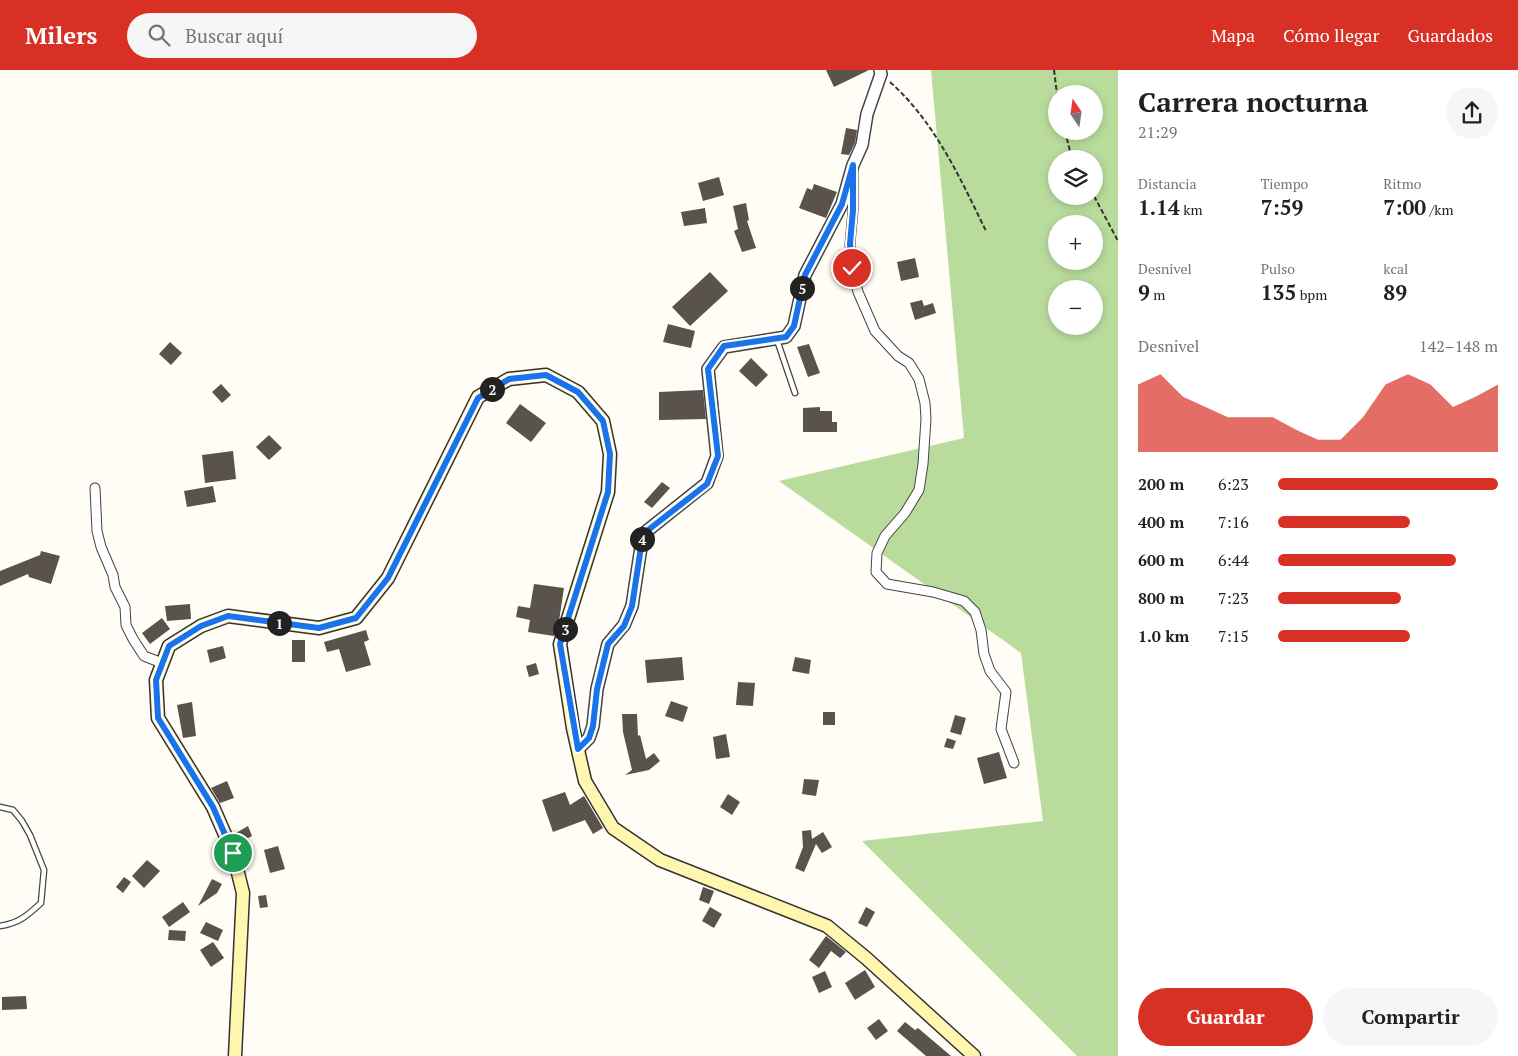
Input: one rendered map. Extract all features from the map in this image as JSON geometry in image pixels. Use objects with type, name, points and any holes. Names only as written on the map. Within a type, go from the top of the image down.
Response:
[{"type":"main road","points":[[235,1056],[243,894],[233,853],[213,807],[158,718],[156,680],[169,646],[201,626],[228,616],[319,628],[356,618],[388,578],[478,398],[509,379],[546,375],[578,392],[603,421],[610,454],[608,492],[560,644],[585,781],[613,828],[660,860],[827,926],[866,958],[974,1056]]},
{"type":"street","points":[[578,749],[589,738],[593,726],[597,689],[608,644],[624,626],[632,606],[643,534],[707,484],[718,456],[708,369],[724,346],[786,337],[794,326],[805,275],[842,204],[853,165],[862,145],[866,114],[881,72]]},
{"type":"street","points":[[853,165],[853,210],[850,244],[852,268],[858,292],[874,331],[898,356],[909,363],[919,379],[925,403],[926,419],[919,490],[905,513],[886,536],[877,553],[876,572],[887,584],[933,592],[964,601],[975,612],[990,672],[1006,692],[1001,729],[1014,763]]},
{"type":"street","points":[[95,488],[97,531],[101,547],[113,575],[115,587],[125,607],[126,624],[144,656],[162,663]]},
{"type":"lane","points":[[776,338],[796,392]]},
{"type":"lane","points":[[0,806],[13,810],[22,821],[30,835],[44,870],[41,903],[27,916],[13,924],[0,926]]},
{"type":"path","points":[[1054,70],[1056,85]]},
{"type":"path","points":[[881,72],[900,90],[946,152],[986,230]]},
{"type":"path","points":[[1099,205],[1118,241]]},
{"type":"green space","points":[[931,70],[1118,70],[1118,1056],[1077,1056],[862,841],[1043,821],[1021,653],[779,481],[964,438]]},
{"type":"building","points":[[826,70],[869,70],[834,87]]},
{"type":"building","points":[[846,128],[857,130],[855,143],[849,155],[841,154]]},
{"type":"building","points":[[719,177],[724,195],[703,201],[698,183]]},
{"type":"building","points":[[814,184],[837,192],[826,218],[799,208],[807,188],[812,190]]},
{"type":"building","points":[[746,203],[749,220],[747,221],[756,248],[742,252],[734,231],[738,229],[733,206]]},
{"type":"building","points":[[705,208],[707,223],[684,226],[681,212]]},
{"type":"building","points":[[915,258],[919,277],[901,281],[897,262]]},
{"type":"building","points":[[710,272],[728,291],[690,326],[672,307]]},
{"type":"building","points":[[922,300],[924,306],[933,303],[936,313],[915,320],[910,303]]},
{"type":"building","points":[[668,324],[695,331],[691,348],[663,342]]},
{"type":"building","points":[[170,342],[182,353],[171,365],[159,354]]},
{"type":"building","points":[[809,344],[820,373],[808,377],[797,347]]},
{"type":"building","points":[[751,358],[768,375],[756,387],[739,371]]},
{"type":"building","points":[[221,384],[231,395],[222,403],[212,392]]},
{"type":"building","points":[[703,390],[706,419],[659,420],[659,392]]},
{"type":"building","points":[[520,404],[546,423],[531,442],[506,423]]},
{"type":"building","points":[[820,407],[820,411],[832,411],[832,422],[837,422],[837,432],[803,432],[803,408]]},
{"type":"building","points":[[269,435],[282,448],[269,460],[256,447]]},
{"type":"building","points":[[233,451],[236,479],[205,483],[202,455]]},
{"type":"building","points":[[662,482],[670,488],[652,508],[644,502]]},
{"type":"building","points":[[213,486],[216,502],[187,507],[184,491]]},
{"type":"building","points":[[41,551],[60,556],[51,584],[29,577],[28,574],[0,586],[0,571],[40,555]]},
{"type":"building","points":[[534,584],[564,588],[559,621],[554,636],[528,632],[530,620],[516,617],[518,606],[530,608]]},
{"type":"building","points":[[190,604],[191,619],[167,621],[165,606]]},
{"type":"building","points":[[162,618],[170,629],[150,644],[142,633]]},
{"type":"building","points":[[366,630],[369,640],[364,642],[371,665],[346,672],[339,649],[327,652],[324,642]]},
{"type":"building","points":[[292,640],[305,640],[305,662],[292,662]]},
{"type":"building","points":[[223,646],[226,658],[210,663],[207,650]]},
{"type":"building","points":[[682,657],[684,680],[647,683],[645,660]]},
{"type":"building","points":[[795,657],[811,660],[809,674],[792,671]]},
{"type":"building","points":[[536,663],[539,674],[529,677],[526,666]]},
{"type":"building","points":[[738,682],[755,683],[753,706],[736,705]]},
{"type":"building","points":[[671,701],[688,707],[683,722],[665,716]]},
{"type":"building","points":[[192,702],[196,736],[183,738],[177,705]]},
{"type":"building","points":[[823,712],[835,712],[835,725],[823,725]]},
{"type":"building","points":[[622,714],[637,714],[638,736],[640,735],[646,759],[654,753],[660,761],[649,770],[625,775],[632,770],[623,732]]},
{"type":"building","points":[[955,715],[966,718],[961,735],[950,732]]},
{"type":"building","points":[[726,734],[730,757],[716,759],[713,737]]},
{"type":"building","points":[[947,738],[956,741],[953,749],[944,747]]},
{"type":"building","points":[[999,752],[1007,778],[984,784],[977,758]]},
{"type":"building","points":[[804,779],[819,780],[816,796],[802,794]]},
{"type":"building","points":[[227,781],[234,798],[220,803],[211,788]]},
{"type":"building","points":[[565,792],[570,805],[584,796],[603,828],[593,834],[585,820],[553,832],[542,800]]},
{"type":"building","points":[[728,794],[740,802],[732,815],[720,807]]},
{"type":"building","points":[[248,826],[252,836],[241,842],[236,833]]},
{"type":"building","points":[[811,830],[812,839],[823,832],[832,847],[822,853],[816,844],[804,872],[795,868],[803,847],[802,831]]},
{"type":"building","points":[[278,846],[285,869],[270,873],[264,850]]},
{"type":"building","points":[[147,860],[160,871],[144,888],[132,876]]},
{"type":"building","points":[[124,877],[131,882],[123,893],[116,887]]},
{"type":"building","points":[[212,879],[222,884],[217,893],[198,906]]},
{"type":"building","points":[[703,887],[714,891],[709,904],[699,900]]},
{"type":"building","points":[[266,895],[268,907],[260,908],[258,896]]},
{"type":"building","points":[[183,902],[190,912],[169,927],[162,917]]},
{"type":"building","points":[[710,907],[722,914],[714,928],[702,921]]},
{"type":"building","points":[[866,907],[875,912],[867,927],[858,923]]},
{"type":"building","points":[[206,922],[223,930],[218,941],[200,933]]},
{"type":"building","points":[[169,930],[186,931],[185,941],[168,940]]},
{"type":"building","points":[[826,936],[846,952],[840,958],[831,951],[819,968],[809,960]]},
{"type":"building","points":[[213,942],[224,958],[211,967],[200,950]]},
{"type":"building","points":[[865,970],[875,987],[855,1000],[845,983]]},
{"type":"building","points":[[825,971],[832,987],[819,993],[812,977]]},
{"type":"building","points":[[26,996],[27,1009],[2,1010],[2,997]]},
{"type":"building","points":[[879,1019],[888,1031],[876,1040],[867,1028]]},
{"type":"building","points":[[905,1022],[915,1030],[918,1028],[951,1056],[926,1056],[897,1031]]},
{"type":"route","points":[[233,853],[213,807],[158,718],[156,680],[169,646],[201,626],[228,616],[319,628],[356,618],[388,578],[478,398],[509,379],[546,375],[578,392],[603,421],[610,454],[608,492],[560,644],[578,749],[589,738],[593,726],[597,689],[608,644],[624,626],[632,606],[643,534],[707,484],[718,456],[708,369],[724,346],[786,337],[794,326],[805,275],[842,204],[853,165],[853,210],[850,244],[852,268]]}]
